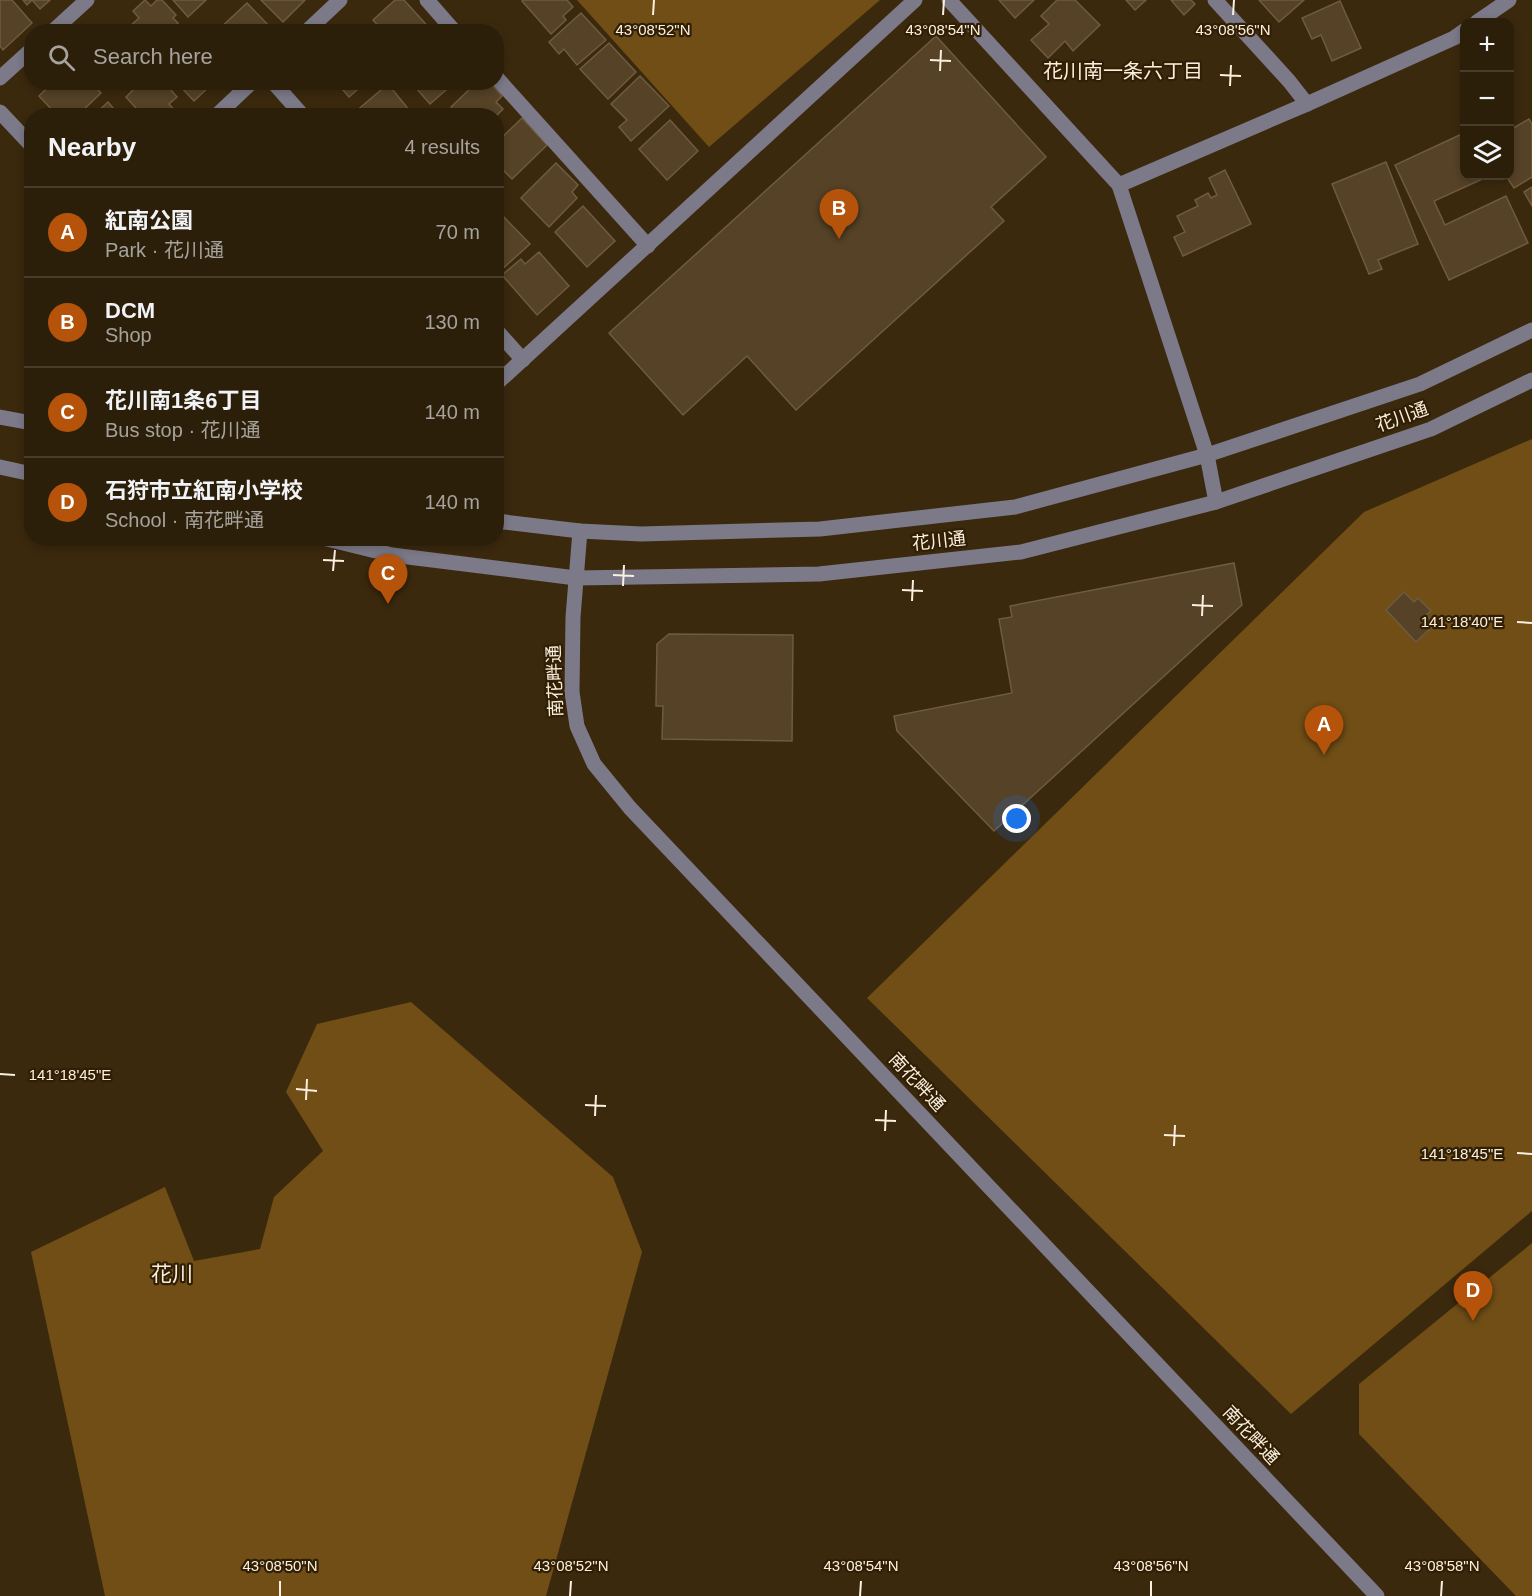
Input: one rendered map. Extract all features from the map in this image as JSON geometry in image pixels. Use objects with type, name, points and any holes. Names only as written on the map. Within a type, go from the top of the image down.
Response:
[{"type":"street","points":[[61,24],[87,0]]},
{"type":"street","points":[[314,24],[340,0]]},
{"type":"street","points":[[427,0],[448,24]]},
{"type":"street","points":[[504,377],[915,0]]},
{"type":"street","points":[[949,0],[1119,185],[1207,455],[1216,502]]},
{"type":"street","points":[[1215,0],[1307,104]]},
{"type":"street","points":[[1483,18],[1509,0]]},
{"type":"street","points":[[1119,185],[1307,104],[1460,34]]},
{"type":"street","points":[[0,78],[24,57]]},
{"type":"street","points":[[504,86],[648,246]]},
{"type":"street","points":[[224,108],[244,90]]},
{"type":"street","points":[[280,90],[296,108]]},
{"type":"street","points":[[0,112],[24,138]]},
{"type":"street","name":"花川通","points":[[504,522],[580,531],[641,534],[820,529],[1015,507],[1207,455],[1420,384],[1532,330]]},
{"type":"street","points":[[504,339],[523,360]]},
{"type":"street","name":"花川通","points":[[355,546],[392,555],[576,578],[819,574],[1021,552],[1216,502],[1431,429],[1532,380]]},
{"type":"street","points":[[0,417],[24,422]]},
{"type":"street","points":[[0,467],[24,472]]},
{"type":"street","name":"南花畔通","points":[[580,531],[573,617],[572,692],[577,726],[594,764],[630,808],[1377,1596]]},
{"type":"shaded area","points":[[577,0],[880,0],[709,147]]},
{"type":"shaded area","points":[[1532,439],[1532,1211],[1291,1414],[867,998],[1364,512]]},
{"type":"shaded area","points":[[411,1002],[613,1177],[642,1252],[546,1596],[105,1596],[31,1252],[165,1187],[194,1261],[260,1249],[274,1197],[323,1151],[286,1092],[317,1024]]},
{"type":"shaded area","points":[[1532,1243],[1532,1596],[1516,1596],[1359,1434],[1359,1384]]},
{"type":"building","points":[[0,0],[12,0],[32,23],[24,24],[24,30],[3,50],[0,46]]},
{"type":"building","points":[[32,0],[50,0],[40,9]]},
{"type":"building","points":[[145,0],[151,6],[157,0],[162,0],[176,15],[173,18],[178,23],[132,24],[139,18],[133,11]]},
{"type":"building","points":[[173,0],[206,0],[188,17]]},
{"type":"building","points":[[261,0],[305,0],[283,22]]},
{"type":"building","points":[[395,0],[404,0],[426,24],[377,24],[373,20]]},
{"type":"building","points":[[523,0],[567,0],[573,7],[563,16],[566,20],[551,34]]},
{"type":"building","points":[[999,0],[1034,0],[1015,18]]},
{"type":"building","points":[[1057,0],[1075,0],[1100,25],[1073,51],[1065,41],[1048,58],[1031,40],[1049,24],[1041,16]]},
{"type":"building","points":[[1126,0],[1146,0],[1135,10]]},
{"type":"building","points":[[1171,0],[1191,0],[1195,4],[1184,15]]},
{"type":"building","points":[[1259,0],[1304,0],[1279,22]]},
{"type":"building","points":[[1340,1],[1361,48],[1332,61],[1321,35],[1312,39],[1302,18]]},
{"type":"building","points":[[247,3],[267,24],[225,24]]},
{"type":"building","points":[[581,13],[606,40],[577,65],[564,49],[559,54],[549,42]]},
{"type":"building","points":[[936,36],[1046,157],[991,207],[1004,221],[796,410],[747,356],[683,415],[609,333]]},
{"type":"building","points":[[609,43],[636,72],[608,99],[580,69]]},
{"type":"building","points":[[640,76],[669,106],[631,141],[619,127],[627,120],[611,104]]},
{"type":"building","points":[[45,90],[98,90],[101,93],[85,108],[50,108],[39,96]]},
{"type":"building","points":[[133,90],[171,90],[177,97],[169,104],[173,108],[136,108],[126,97]]},
{"type":"building","points":[[184,90],[206,90],[194,101]]},
{"type":"building","points":[[343,90],[357,90],[349,97]]},
{"type":"building","points":[[381,90],[393,90],[408,108],[360,108]]},
{"type":"building","points":[[418,90],[446,90],[430,104]]},
{"type":"building","points":[[469,90],[497,90],[502,96],[496,102],[502,108],[451,107]]},
{"type":"building","points":[[108,102],[113,108],[102,108]]},
{"type":"building","points":[[522,118],[547,145],[512,179],[504,171],[504,135]]},
{"type":"building","points":[[1529,119],[1532,124],[1532,177],[1514,188],[1509,180],[1514,180],[1514,128]]},
{"type":"building","points":[[670,120],[698,151],[667,180],[639,149]]},
{"type":"building","points":[[1460,135],[1460,180],[1480,180],[1434,201],[1445,225],[1506,196],[1528,243],[1449,280],[1395,165]]},
{"type":"building","points":[[1386,162],[1418,244],[1378,260],[1382,269],[1369,274],[1332,184]]},
{"type":"building","points":[[556,163],[578,185],[572,192],[577,198],[549,227],[521,198]]},
{"type":"building","points":[[1225,170],[1251,224],[1183,256],[1174,237],[1185,232],[1177,216],[1198,206],[1195,200],[1208,193],[1211,198],[1217,195],[1209,178]]},
{"type":"building","points":[[1532,187],[1532,206],[1524,192]]},
{"type":"building","points":[[583,206],[615,241],[587,267],[555,232]]},
{"type":"building","points":[[504,217],[530,244],[504,267]]},
{"type":"building","points":[[539,252],[569,286],[537,315],[504,277],[504,273],[521,259],[525,264]]},
{"type":"building","points":[[1234,563],[1242,605],[994,831],[897,731],[894,716],[1012,693],[999,619],[1012,617],[1010,606]]},
{"type":"building","points":[[1404,592],[1414,602],[1418,598],[1431,611],[1426,615],[1435,624],[1416,642],[1386,610]]},
{"type":"building","points":[[669,634],[793,635],[792,741],[662,739],[663,706],[656,706],[657,644]]},
{"type":"place","name":"DCM","points":[[839,239]]},
{"type":"place","name":"花川南1条6丁目","points":[[388,604]]},
{"type":"place","name":"紅南公園","points":[[1324,755]]},
{"type":"place","name":"石狩市立紅南小学校","points":[[1473,1321]]},
{"type":"district","name":"花川南一条六丁目","points":[[1123,71]]},
{"type":"district","name":"花川","points":[[172,1273]]}]
